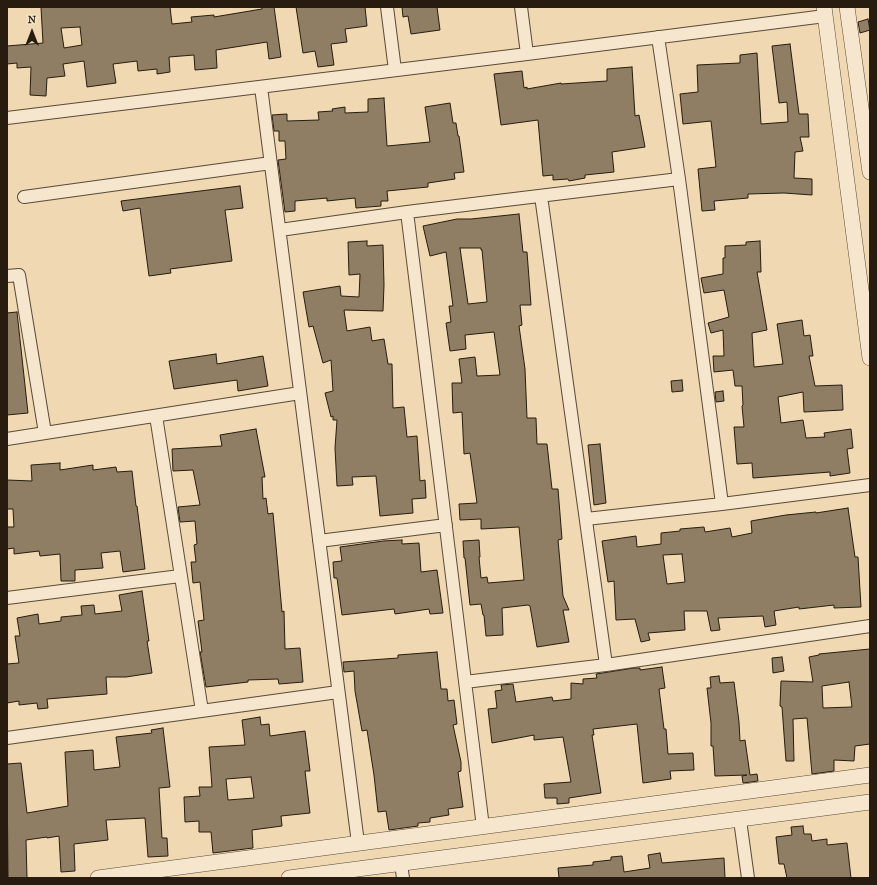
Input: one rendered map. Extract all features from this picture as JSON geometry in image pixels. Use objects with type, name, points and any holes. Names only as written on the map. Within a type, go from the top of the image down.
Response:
[{"type":"street","points":[[387,7],[395,70]]},
{"type":"street","points":[[521,7],[527,54]]},
{"type":"street","points":[[847,7],[870,172]]},
{"type":"street","points":[[7,118],[658,37],[825,11],[870,357]]},
{"type":"street","points":[[658,37],[679,179],[722,504]]},
{"type":"street","points":[[261,87],[358,843]]},
{"type":"street","points":[[24,197],[271,163]]},
{"type":"street","points":[[280,230],[407,212],[679,179]]},
{"type":"street","points":[[541,196],[606,665]]},
{"type":"street","points":[[407,212],[483,827]]},
{"type":"street","points":[[7,276],[20,275],[45,433]]},
{"type":"street","points":[[7,439],[300,393]]},
{"type":"street","points":[[156,416],[202,711]]},
{"type":"street","points":[[586,518],[722,504],[870,485]]},
{"type":"street","points":[[319,541],[446,525]]},
{"type":"street","points":[[7,598],[180,576]]},
{"type":"street","points":[[465,682],[606,665],[870,626]]},
{"type":"street","points":[[7,738],[338,692]]},
{"type":"street","points":[[98,878],[870,775]]},
{"type":"street","points":[[289,878],[402,871],[870,802]]},
{"type":"street","points":[[740,820],[748,878]]},
{"type":"building","points":[[41,7],[170,7],[172,24],[192,22],[191,17],[214,15],[214,17],[262,9],[262,7],[274,7],[281,57],[269,59],[267,42],[216,50],[217,68],[195,70],[194,55],[169,57],[170,72],[157,74],[157,69],[138,71],[137,61],[113,64],[116,83],[87,87],[84,61],[63,64],[65,76],[47,78],[46,96],[30,95],[31,67],[17,68],[17,63],[7,64],[7,46],[43,43]],"holes":[[[80,27],[82,45],[64,48],[61,28]]]},
{"type":"building","points":[[296,7],[365,7],[367,26],[345,29],[347,42],[331,44],[334,65],[318,67],[315,51],[303,53]]},
{"type":"building","points":[[402,7],[437,7],[440,30],[411,34],[408,16],[403,17]]},
{"type":"building","points":[[868,19],[870,30],[860,33],[858,22]]},
{"type":"building","points":[[790,44],[799,114],[808,114],[809,137],[800,137],[803,151],[795,152],[794,178],[812,179],[812,195],[784,193],[748,194],[748,198],[714,201],[715,210],[702,211],[698,169],[716,167],[711,121],[683,124],[680,94],[698,92],[697,65],[740,63],[740,55],[757,53],[761,124],[788,122],[787,102],[779,103],[772,46]]},
{"type":"building","points":[[632,67],[635,116],[639,115],[645,147],[612,152],[614,172],[585,175],[585,178],[569,181],[568,179],[553,180],[553,175],[543,176],[538,120],[501,125],[494,74],[522,71],[524,88],[527,87],[527,89],[561,83],[607,81],[607,69]]},
{"type":"building","points":[[384,98],[387,146],[430,142],[425,107],[450,103],[453,123],[456,123],[459,136],[464,172],[454,173],[455,179],[428,183],[428,187],[387,191],[388,201],[381,201],[381,206],[356,208],[355,198],[327,201],[327,198],[295,201],[295,211],[285,212],[278,160],[286,159],[285,141],[279,141],[279,131],[274,131],[272,115],[287,114],[287,121],[319,120],[318,112],[333,111],[332,109],[345,107],[345,113],[368,112],[368,99]]},
{"type":"building","points":[[240,186],[243,208],[225,210],[232,261],[170,269],[171,273],[149,276],[140,208],[123,211],[121,201]]},
{"type":"building","points":[[519,214],[523,252],[527,252],[531,305],[520,305],[522,325],[519,326],[525,369],[527,418],[536,418],[537,444],[547,444],[552,489],[558,489],[562,539],[558,540],[563,596],[569,610],[563,610],[569,642],[537,647],[530,606],[528,605],[502,608],[503,635],[486,636],[484,615],[481,604],[470,605],[463,541],[479,540],[481,578],[487,577],[488,583],[524,580],[519,527],[481,529],[481,519],[460,520],[459,504],[477,503],[470,453],[464,454],[462,412],[453,413],[452,383],[462,383],[459,359],[475,357],[477,376],[500,375],[494,332],[465,335],[466,349],[450,351],[446,323],[451,322],[449,306],[453,306],[446,252],[430,256],[423,226],[457,219]],"holes":[[[460,248],[481,248],[487,302],[468,304]]]},
{"type":"building","points":[[367,241],[367,246],[383,245],[383,311],[344,310],[347,331],[370,327],[372,341],[384,339],[388,364],[392,364],[393,408],[404,407],[407,437],[417,436],[420,481],[425,480],[426,498],[412,499],[413,513],[380,516],[376,476],[352,477],[353,485],[337,486],[335,448],[337,420],[333,420],[333,416],[331,417],[325,393],[333,391],[331,360],[323,363],[313,326],[309,327],[303,292],[340,286],[341,296],[359,297],[360,274],[349,275],[348,242]]},
{"type":"building","points":[[760,241],[761,272],[757,272],[767,330],[752,333],[754,367],[783,364],[777,324],[802,320],[804,336],[810,335],[813,356],[809,356],[815,386],[842,385],[843,410],[804,412],[803,392],[778,397],[781,423],[803,420],[806,438],[825,437],[824,433],[851,429],[853,448],[847,449],[850,473],[830,476],[830,472],[753,478],[752,463],[737,464],[734,427],[744,427],[742,386],[735,386],[733,370],[714,372],[713,356],[724,356],[723,330],[711,333],[708,323],[729,317],[724,290],[704,293],[701,278],[723,274],[725,246],[746,245],[746,242]]},
{"type":"building","points":[[17,312],[28,413],[7,415],[7,313]]},
{"type":"building","points":[[216,354],[217,364],[263,356],[268,386],[238,391],[237,380],[174,389],[169,361]]},
{"type":"building","points":[[682,380],[683,391],[672,392],[671,381]]},
{"type":"building","points":[[723,391],[724,401],[716,402],[715,392]]},
{"type":"building","points":[[256,429],[265,477],[262,477],[263,499],[266,498],[268,514],[273,513],[282,612],[284,611],[285,649],[300,648],[303,682],[279,684],[278,679],[248,680],[248,682],[206,687],[200,652],[202,652],[198,621],[204,620],[200,582],[193,583],[191,562],[196,562],[194,545],[197,544],[195,521],[180,522],[178,507],[200,505],[193,470],[173,471],[172,449],[222,446],[220,435]]},
{"type":"building","points":[[600,444],[606,503],[594,505],[588,445]]},
{"type":"building","points":[[60,463],[60,470],[93,465],[93,470],[116,467],[117,472],[132,471],[145,569],[123,572],[120,551],[101,553],[103,568],[75,570],[75,581],[61,581],[60,554],[40,556],[39,551],[14,554],[14,548],[7,549],[7,527],[14,527],[13,509],[7,509],[7,480],[32,481],[31,465]]},
{"type":"building","points":[[848,508],[855,557],[858,557],[861,607],[834,608],[834,605],[799,609],[799,607],[774,611],[776,625],[765,627],[763,616],[718,618],[720,630],[711,631],[707,611],[684,611],[685,630],[648,633],[650,640],[641,642],[635,619],[616,620],[614,581],[608,582],[602,541],[636,536],[637,547],[661,544],[661,533],[680,531],[680,529],[704,527],[705,532],[730,528],[732,537],[752,533],[751,521],[786,515],[816,513]],"holes":[[[682,554],[685,582],[667,584],[663,555]]]},
{"type":"building","points":[[402,540],[402,544],[419,543],[421,572],[437,570],[443,613],[430,614],[429,609],[395,614],[394,609],[342,615],[337,578],[334,578],[333,562],[342,561],[340,547]]},
{"type":"building","points":[[142,591],[152,673],[126,677],[106,677],[107,694],[47,699],[48,708],[38,709],[37,703],[19,705],[19,701],[7,703],[7,664],[19,663],[15,636],[20,636],[17,618],[38,614],[39,624],[61,621],[61,617],[82,615],[81,606],[94,605],[95,614],[122,611],[119,595]]},
{"type":"building","points":[[870,649],[870,744],[855,746],[854,761],[834,760],[834,771],[812,774],[807,718],[793,719],[794,761],[786,761],[782,707],[780,706],[781,681],[813,682],[809,657],[819,654]],"holes":[[[849,682],[852,707],[823,708],[822,686]]]},
{"type":"building","points":[[437,652],[441,689],[447,689],[448,701],[454,700],[457,724],[453,725],[461,762],[461,771],[458,772],[463,807],[448,809],[449,815],[430,818],[430,822],[418,823],[418,826],[389,830],[386,811],[378,812],[367,730],[362,731],[355,691],[354,671],[344,672],[343,662],[398,658],[398,655]]},
{"type":"building","points":[[782,657],[784,671],[773,673],[772,658]]},
{"type":"building","points":[[662,667],[665,688],[659,689],[664,729],[666,729],[668,754],[693,753],[694,770],[670,771],[671,779],[643,783],[637,724],[593,729],[594,735],[592,735],[601,793],[569,798],[569,803],[557,804],[557,798],[545,798],[544,784],[571,782],[563,737],[534,740],[534,735],[492,743],[488,709],[497,708],[495,691],[502,690],[501,685],[513,684],[516,702],[552,697],[553,701],[571,699],[571,683],[583,684],[583,679],[597,678],[596,674],[634,668],[640,668],[640,670]]},
{"type":"building","points":[[719,676],[720,683],[734,682],[740,741],[745,740],[750,775],[757,774],[758,781],[743,783],[742,776],[747,775],[715,776],[713,746],[711,746],[711,723],[707,688],[711,688],[710,677]]},
{"type":"building","points":[[260,717],[261,725],[269,724],[270,736],[305,731],[310,771],[305,771],[310,813],[281,816],[282,826],[252,830],[253,848],[213,853],[211,832],[199,832],[199,821],[185,822],[184,797],[200,796],[199,787],[212,787],[209,747],[245,745],[242,720]],"holes":[[[251,777],[254,798],[228,800],[226,779]]]},
{"type":"building","points":[[163,728],[170,787],[159,788],[162,838],[167,838],[168,856],[148,857],[145,818],[106,820],[108,840],[74,844],[75,871],[61,872],[59,836],[47,837],[26,840],[27,878],[8,878],[7,764],[21,763],[27,813],[68,806],[65,752],[93,750],[94,770],[120,767],[116,737],[152,733],[151,730]]},
{"type":"building","points":[[803,826],[804,834],[811,834],[812,841],[827,839],[827,845],[847,843],[851,878],[787,878],[784,864],[779,864],[776,837],[792,835],[791,827]]},
{"type":"building","points":[[660,853],[662,863],[724,858],[725,878],[559,878],[558,868],[593,865],[593,862],[611,860],[611,857],[622,856],[624,872],[650,868],[648,855]]}]
